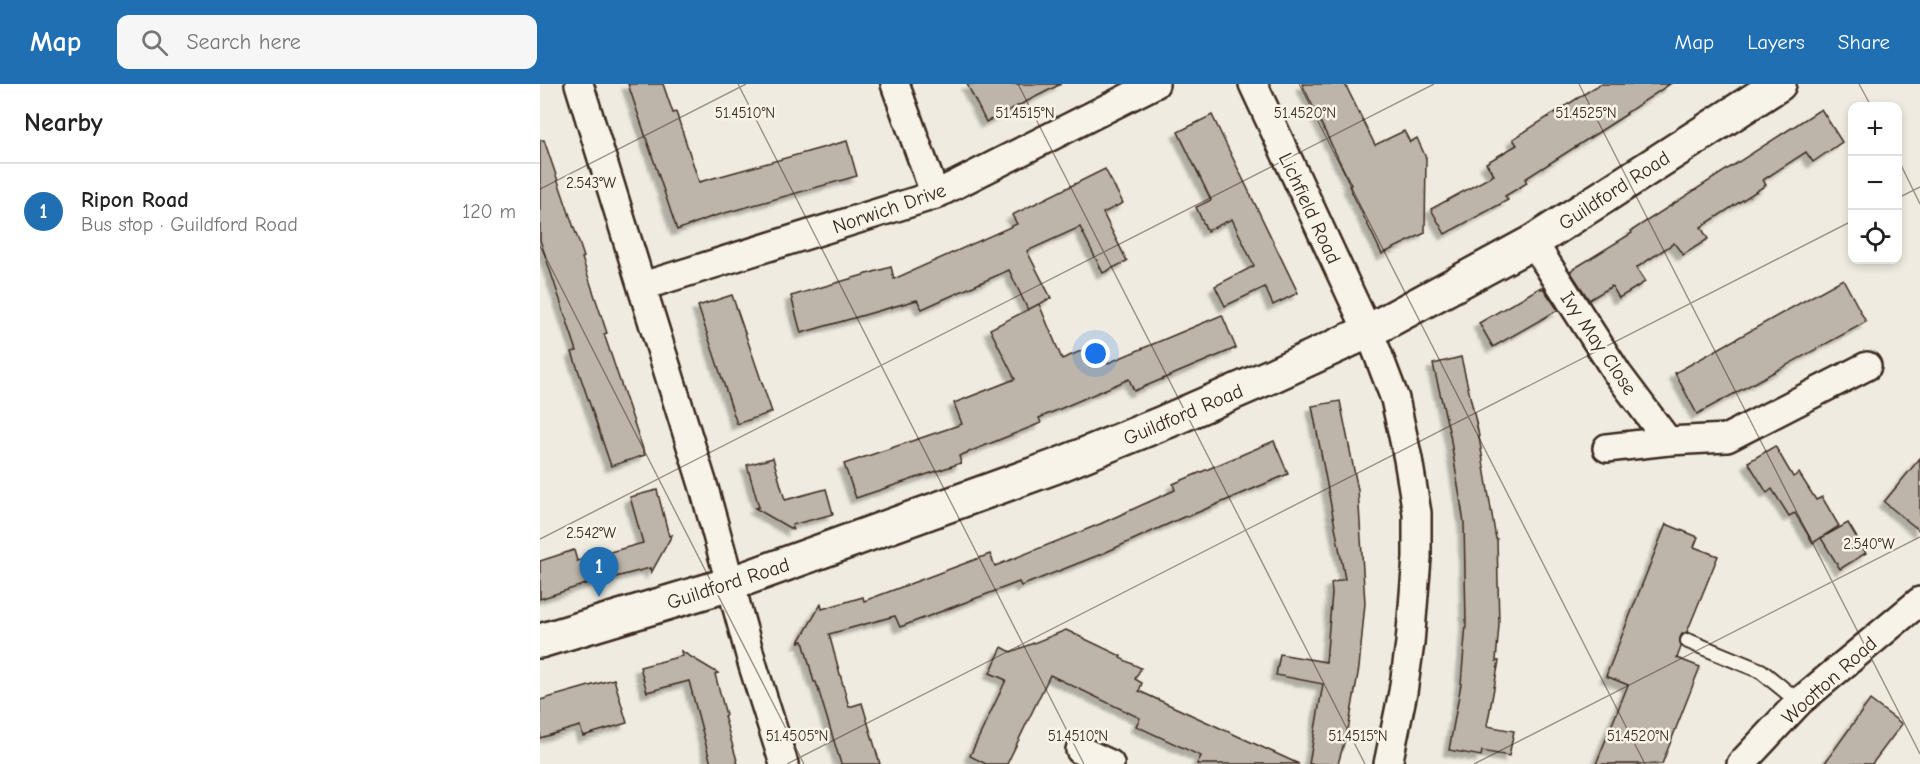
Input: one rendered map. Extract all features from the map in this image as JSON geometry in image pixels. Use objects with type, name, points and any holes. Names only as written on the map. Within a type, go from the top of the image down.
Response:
[{"type":"street","points":[[579,84],[704,488],[753,666],[784,764]]},
{"type":"street","points":[[895,84],[935,195]]},
{"type":"street","name":"Norwich Drive","points":[[642,286],[935,195],[1155,84]]},
{"type":"street","name":"Lichfield Road","points":[[1252,84],[1376,349],[1395,399],[1408,459],[1417,513],[1417,558],[1410,643],[1403,692],[1388,764]]},
{"type":"street","name":"Guildford Road","points":[[540,641],[730,584],[1054,467],[1166,423],[1367,332],[1533,242],[1779,84]]},
{"type":"street","name":"Ivy May Close","points":[[1533,242],[1617,373],[1668,441]]},
{"type":"street","points":[[1607,448],[1668,441],[1727,438],[1867,366]]},
{"type":"street","name":"Wootton Road","points":[[1741,764],[1799,702],[1920,601]]},
{"type":"street","points":[[1080,750],[1110,764]]},
{"type":"lane","points":[[1688,641],[1761,671],[1799,702]]},
{"type":"building","points":[[628,84],[663,84],[673,113],[676,112],[699,182],[847,141],[857,176],[711,217],[677,230]]},
{"type":"building","points":[[967,84],[1061,84],[986,122]]},
{"type":"building","points":[[1302,84],[1345,84],[1375,145],[1404,131],[1410,142],[1417,138],[1426,158],[1425,233],[1382,254]]},
{"type":"building","points":[[1600,84],[1670,84],[1525,179],[1527,183],[1505,196],[1508,200],[1445,234],[1431,209],[1494,175],[1486,163],[1517,145],[1513,139]]},
{"type":"building","points":[[1821,109],[1842,142],[1813,162],[1806,152],[1763,180],[1766,185],[1701,227],[1708,239],[1683,255],[1674,243],[1636,268],[1645,282],[1619,298],[1612,286],[1589,300],[1570,271]]},
{"type":"building","points":[[1212,115],[1298,293],[1273,305],[1265,287],[1225,306],[1215,286],[1254,266],[1232,219],[1207,231],[1196,207],[1211,200],[1178,132]]},
{"type":"building","points":[[540,140],[544,140],[584,257],[582,258],[607,333],[604,334],[645,455],[611,466],[572,352],[577,351],[540,240]]},
{"type":"building","points":[[1105,169],[1123,203],[1103,213],[1127,261],[1103,273],[1080,227],[1027,251],[1051,298],[1028,310],[1009,270],[922,309],[917,300],[801,333],[791,296],[891,267],[894,279],[1017,224],[1012,215]]},
{"type":"building","points":[[1843,279],[1866,322],[1697,414],[1675,373]]},
{"type":"building","points":[[1541,287],[1558,310],[1493,347],[1479,323]]},
{"type":"building","points":[[732,295],[772,412],[737,424],[698,306]]},
{"type":"building","points":[[1039,304],[1062,359],[1100,343],[1108,363],[1222,315],[1236,348],[1134,391],[1129,379],[1039,418],[1041,423],[959,456],[961,463],[856,498],[844,464],[962,424],[954,403],[1015,379],[990,329]]},
{"type":"building","points":[[1461,357],[1478,431],[1497,539],[1499,625],[1496,661],[1499,661],[1487,726],[1514,731],[1509,756],[1482,751],[1481,756],[1449,750],[1461,684],[1466,624],[1464,523],[1450,435],[1433,364]]},
{"type":"building","points":[[1340,401],[1358,490],[1365,603],[1359,668],[1349,725],[1338,764],[1309,764],[1323,684],[1276,675],[1280,654],[1326,662],[1331,583],[1345,579],[1312,406]]},
{"type":"building","points":[[1274,441],[1288,474],[1021,586],[1019,582],[900,627],[895,616],[829,634],[849,707],[862,703],[880,764],[841,764],[803,641],[799,642],[821,604],[822,609],[863,597],[864,601],[990,554],[995,566],[1100,524],[1175,490],[1173,484]]},
{"type":"building","points":[[1775,446],[1793,477],[1799,473],[1816,500],[1822,497],[1839,526],[1813,543],[1795,513],[1789,516],[1772,489],[1767,493],[1748,462]]},
{"type":"building","points":[[773,458],[785,500],[826,489],[833,514],[792,525],[793,530],[755,508],[759,507],[747,465]]},
{"type":"building","points":[[1920,458],[1920,531],[1884,502]]},
{"type":"building","points":[[657,490],[669,536],[672,535],[651,573],[650,568],[608,579],[607,577],[540,599],[540,561],[574,550],[577,561],[643,543],[630,497]]},
{"type":"building","points":[[1848,523],[1866,553],[1840,569],[1821,538]]},
{"type":"building","points":[[1666,524],[1698,537],[1694,547],[1718,556],[1687,632],[1680,638],[1681,647],[1677,658],[1700,667],[1662,764],[1596,764],[1628,685],[1606,676]]},
{"type":"building","points":[[1066,630],[1141,668],[1135,679],[1142,683],[1139,691],[1299,764],[1197,764],[1201,756],[1136,726],[1140,718],[1050,675],[1007,764],[986,764],[970,756],[1006,680],[990,673],[1002,647],[1011,652]]},
{"type":"building","points":[[681,651],[718,673],[715,674],[726,715],[724,716],[738,764],[711,764],[689,681],[647,692],[640,667],[682,656]]},
{"type":"building","points":[[614,679],[627,723],[583,736],[580,726],[540,738],[540,700]]},
{"type":"building","points":[[1870,700],[1902,724],[1872,764],[1824,764]]},
{"type":"place","name":"Ripon Road","points":[[599,597]]}]
